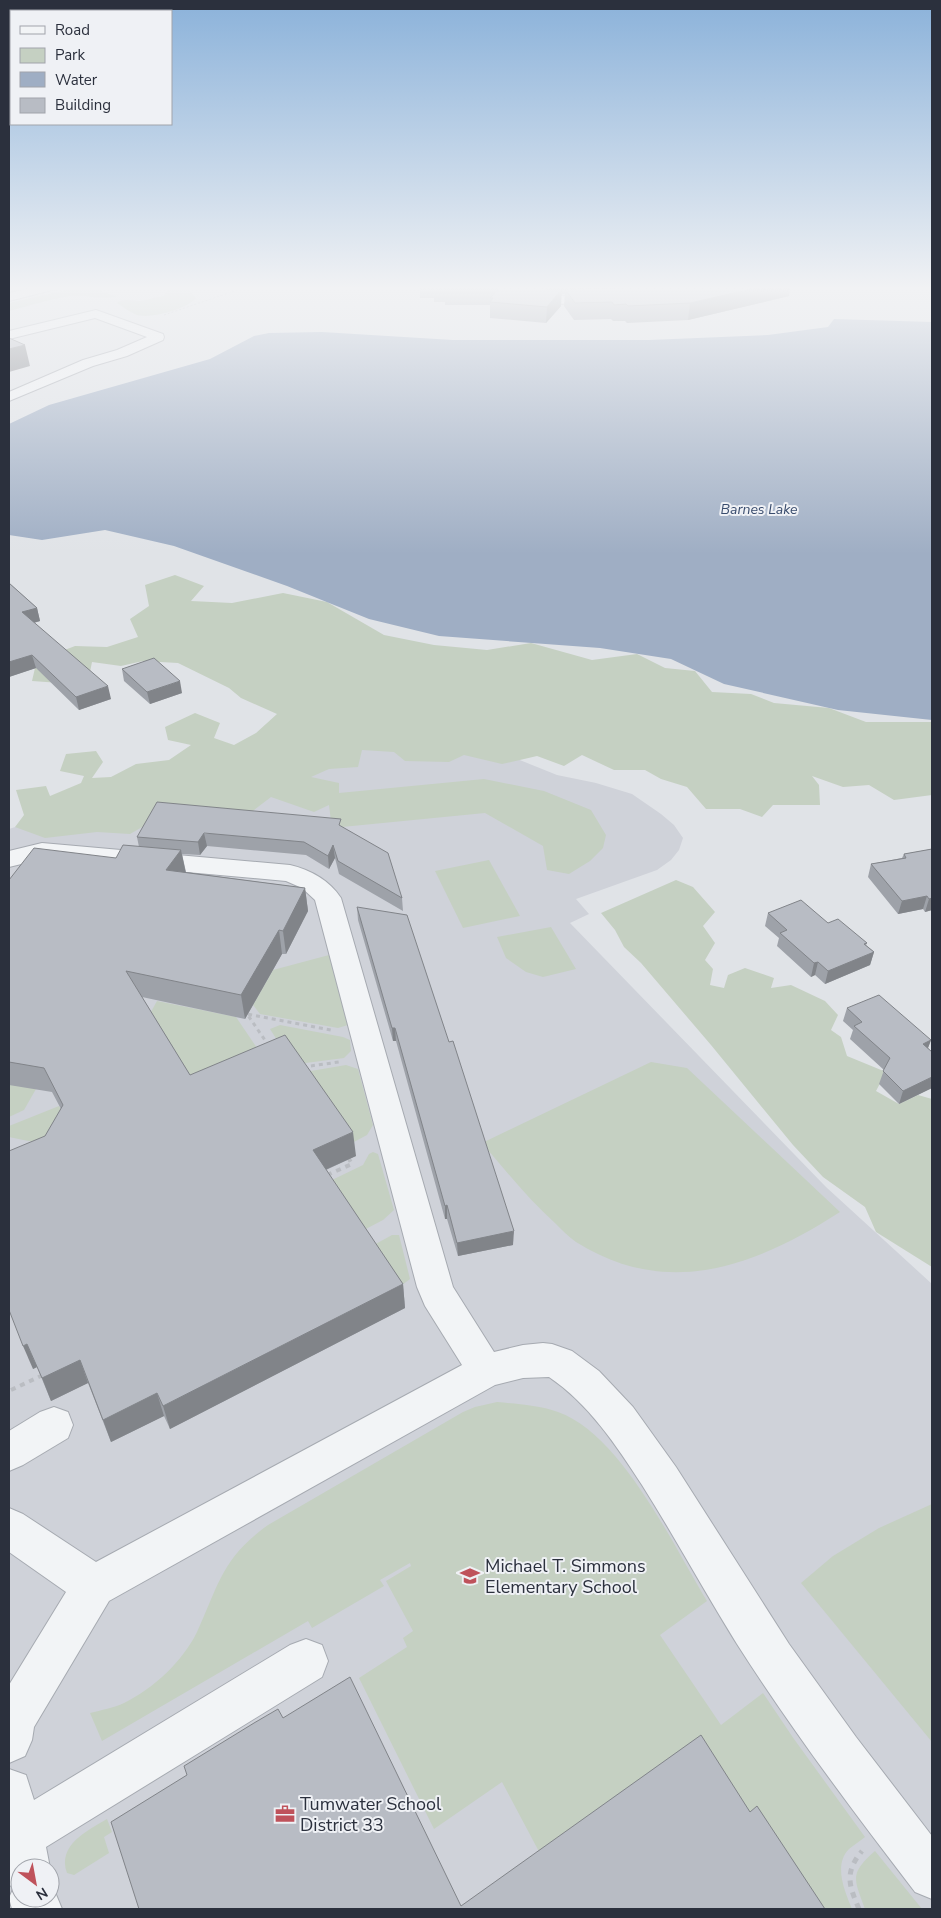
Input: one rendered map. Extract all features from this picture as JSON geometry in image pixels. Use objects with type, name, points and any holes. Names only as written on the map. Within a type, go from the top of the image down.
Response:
[{"type":"street","points":[[9,397],[59,376]]},
{"type":"street","points":[[9,859],[42,851],[290,873],[308,879],[318,886],[328,898],[435,1287],[438,1295],[486,1371]]},
{"type":"street","points":[[9,1740],[13,1720],[94,1586],[486,1371],[524,1360],[557,1362],[584,1381],[611,1410],[636,1443],[678,1506],[757,1635],[835,1749],[932,1875]]},
{"type":"street","points":[[9,1452],[54,1425]]},
{"type":"street","points":[[9,1528],[94,1586]]},
{"type":"street","points":[[9,1792],[22,1853],[306,1661]]},
{"type":"path","points":[[269,1047],[247,1014],[338,1031]]},
{"type":"path","points":[[295,1068],[345,1061]]},
{"type":"path","points":[[319,1178],[352,1164],[349,1159]]},
{"type":"path","points":[[11,1390],[47,1373]]},
{"type":"path","points":[[859,1909],[849,1885],[849,1872],[854,1860],[867,1846]]},
{"type":"shaded area","name":"Michael T. Simmons Elementary School","points":[[334,724],[470,740],[557,775],[596,783],[632,794],[674,825],[683,838],[679,850],[671,860],[657,870],[576,899],[589,914],[570,923],[826,1187],[932,1284],[932,1909],[9,1909],[9,829]]},
{"type":"green space","points":[[175,575],[204,586],[191,601],[232,603],[283,593],[327,602],[384,635],[434,645],[487,650],[531,643],[592,660],[637,654],[665,668],[695,671],[712,692],[751,694],[774,703],[829,708],[866,722],[932,722],[932,795],[894,800],[869,785],[843,787],[812,776],[819,785],[820,805],[773,805],[762,817],[740,809],[706,809],[687,787],[661,779],[645,770],[614,770],[582,755],[564,766],[537,756],[502,764],[464,755],[449,762],[405,761],[394,752],[362,750],[358,767],[329,769],[311,777],[339,783],[339,793],[484,779],[544,791],[591,810],[606,835],[603,848],[590,861],[569,874],[547,870],[543,846],[485,813],[342,827],[331,821],[329,805],[314,812],[271,797],[245,817],[144,826],[130,834],[97,832],[45,838],[15,827],[24,815],[16,790],[46,786],[50,796],[81,783],[84,776],[60,771],[66,754],[96,751],[103,762],[92,778],[111,777],[136,764],[169,760],[191,745],[168,740],[165,727],[195,713],[220,723],[214,738],[234,745],[256,733],[277,714],[241,698],[229,688],[178,663],[143,661],[121,666],[92,662],[90,672],[60,683],[32,681],[35,668],[54,661],[57,653],[75,646],[107,647],[138,637],[130,619],[149,606],[145,585]]},
{"type":"green space","points":[[489,860],[520,916],[463,928],[435,871]]},
{"type":"green space","points":[[676,880],[693,887],[715,912],[703,926],[715,943],[705,960],[713,969],[710,985],[724,988],[728,975],[745,968],[774,978],[771,988],[791,985],[825,1001],[838,1015],[831,1030],[841,1037],[847,1056],[886,1072],[876,1091],[899,1104],[918,1095],[932,1099],[932,1267],[876,1232],[865,1207],[823,1177],[793,1145],[711,1045],[641,963],[624,947],[615,930],[601,913]]},
{"type":"green space","points":[[551,927],[576,969],[543,977],[526,972],[506,958],[497,937]]},
{"type":"green space","points":[[329,955],[348,1025],[338,1028],[260,1014],[253,1005],[273,970]]},
{"type":"green space","points":[[157,1001],[236,1017],[268,1064],[195,1099],[147,1019]]},
{"type":"green space","points":[[280,1025],[343,1037],[350,1040],[351,1051],[344,1058],[298,1064],[289,1059],[270,1029]]},
{"type":"green space","points":[[651,1062],[687,1068],[840,1212],[776,1248],[744,1261],[711,1269],[678,1272],[644,1269],[610,1260],[573,1240],[527,1195],[482,1143]]},
{"type":"green space","points":[[346,1065],[358,1069],[373,1125],[367,1135],[352,1143],[305,1072]]},
{"type":"green space","points":[[9,1084],[36,1089],[24,1110],[9,1117]]},
{"type":"green space","points":[[59,1106],[71,1129],[38,1143],[9,1137],[9,1126]]},
{"type":"green space","points":[[373,1152],[378,1154],[394,1210],[383,1220],[362,1231],[332,1180],[363,1165],[369,1154]]},
{"type":"green space","points":[[392,1235],[399,1235],[410,1279],[394,1291],[372,1246]]},
{"type":"green space","points":[[497,1402],[528,1405],[558,1412],[581,1424],[603,1443],[624,1467],[643,1494],[662,1522],[707,1601],[660,1635],[721,1725],[763,1693],[865,1837],[849,1849],[844,1855],[842,1863],[842,1879],[852,1909],[805,1909],[544,1861],[502,1782],[434,1829],[359,1678],[407,1647],[403,1638],[413,1631],[386,1581],[411,1566],[410,1563],[380,1580],[384,1586],[312,1628],[308,1621],[102,1741],[90,1713],[116,1706],[135,1697],[156,1682],[175,1664],[197,1632],[217,1586],[231,1561],[253,1537],[268,1525],[463,1412]]},
{"type":"green space","points":[[932,1504],[932,1742],[801,1583],[833,1556],[879,1528]]},
{"type":"green space","points":[[107,1819],[112,1832],[104,1837],[109,1853],[74,1875],[67,1873],[66,1854],[70,1847],[83,1834]]},
{"type":"green space","points":[[875,1851],[922,1909],[865,1909],[856,1883],[856,1877],[861,1865]]},
{"type":"water","name":"Barnes Lake","points":[[152,376],[932,376],[932,720],[838,710],[724,684],[671,659],[600,648],[439,636],[369,619],[287,586],[174,546],[105,530],[42,540],[9,535],[9,424],[49,405]]},
{"type":"building","points":[[9,583],[37,608],[22,612],[108,686],[76,697],[32,655],[9,662]]},
{"type":"building","points":[[154,658],[180,681],[147,692],[122,669]]},
{"type":"building","points":[[157,802],[341,819],[339,825],[388,853],[402,898],[338,861],[333,845],[328,856],[304,842],[204,833],[198,842],[137,837]]},
{"type":"building","points":[[123,845],[181,850],[166,870],[305,888],[283,931],[279,930],[241,995],[126,971],[190,1075],[285,1035],[353,1132],[313,1150],[403,1284],[163,1406],[157,1393],[103,1420],[80,1360],[42,1378],[27,1344],[23,1346],[9,1310],[9,1151],[45,1136],[63,1105],[44,1068],[9,1062],[9,880],[34,848],[116,858]]},
{"type":"building","points":[[932,849],[932,898],[929,899],[927,896],[902,901],[871,864],[906,858],[904,854]]},
{"type":"building","points":[[801,900],[828,923],[838,919],[867,943],[864,944],[874,952],[828,971],[818,962],[814,963],[780,933],[787,930],[768,913]]},
{"type":"building","points":[[357,907],[407,915],[449,1042],[453,1041],[514,1231],[457,1243],[395,1028],[392,1028]]},
{"type":"building","points":[[879,995],[931,1040],[923,1044],[932,1052],[932,1077],[903,1091],[883,1071],[890,1058],[854,1026],[862,1022],[847,1008]]},
{"type":"building","points":[[350,1677],[461,1906],[701,1735],[750,1812],[757,1806],[825,1909],[139,1909],[111,1822],[187,1775],[184,1766],[254,1723],[278,1709],[283,1718]]},
{"type":"place","name":"Michael T. Simmons Elementary School","points":[[470,1576]]},
{"type":"place","name":"Tumwater School District 33","points":[[285,1814]]}]
